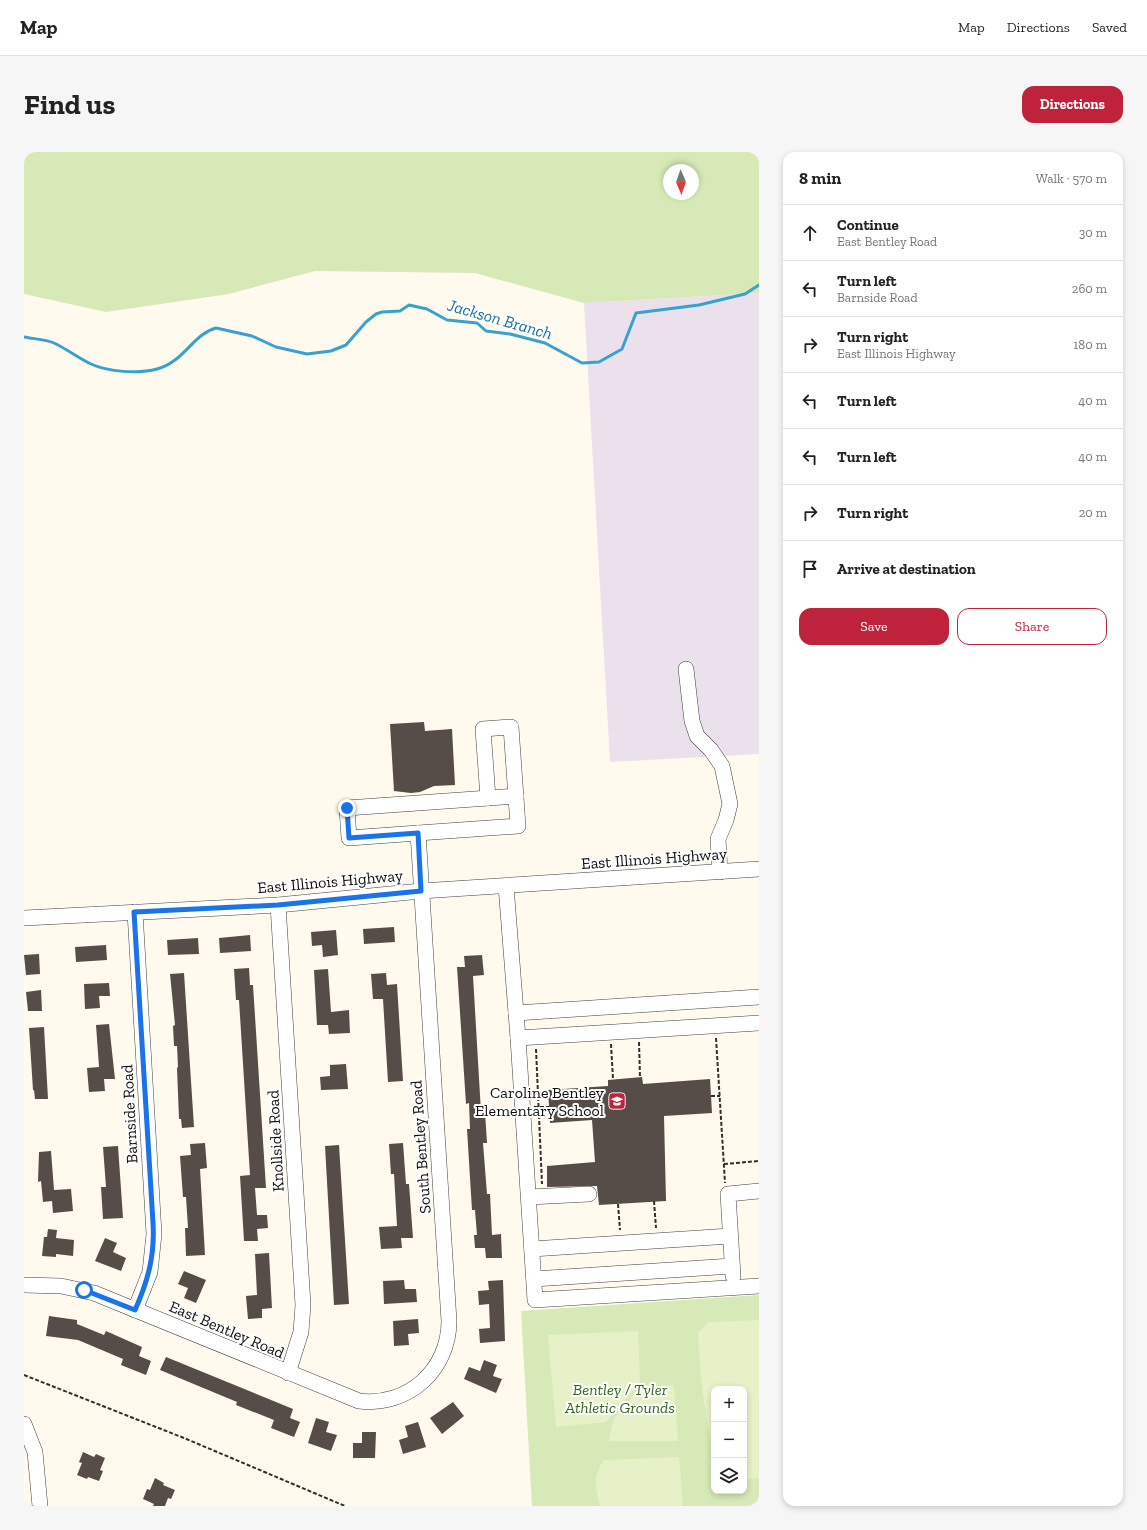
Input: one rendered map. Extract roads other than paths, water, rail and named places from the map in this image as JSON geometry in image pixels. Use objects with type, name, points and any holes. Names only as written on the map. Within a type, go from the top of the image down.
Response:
[{"type":"street","points":[[686,669],[692,721],[697,736],[711,750],[722,766],[730,804],[726,820],[718,839],[720,872]]},
{"type":"street","points":[[488,798],[483,729],[511,727],[516,796],[518,826],[349,838],[347,808],[488,798],[516,796]]},
{"type":"street","name":"South Bentley Road","points":[[414,1388],[428,1377],[437,1365],[444,1350],[449,1327],[418,833]]},
{"type":"street","name":"East Illinois Highway","points":[[24,918],[278,905],[421,891],[759,870]]},
{"type":"street","points":[[506,886],[518,1038],[536,1197],[532,1249],[535,1300],[759,1286]]},
{"type":"street","name":"Knollside Road","points":[[278,905],[303,1305],[301,1332],[288,1373]]},
{"type":"street","name":"Barnside Road","points":[[134,912],[154,1234],[150,1272],[135,1310]]},
{"type":"street","points":[[516,1013],[759,997]]},
{"type":"street","points":[[518,1038],[759,1023]]},
{"type":"street","points":[[733,1287],[728,1194],[759,1191]]},
{"type":"street","points":[[536,1197],[589,1194]]},
{"type":"street","points":[[532,1249],[730,1236]]},
{"type":"street","points":[[534,1279],[732,1266]]},
{"type":"street","name":"East Bentley Road","points":[[24,1285],[46,1284],[84,1290],[351,1399],[367,1402],[391,1399],[414,1388]]},
{"type":"street","points":[[24,1424],[35,1452],[40,1506]]},
{"type":"waterway","name":"Jackson Branch","points":[[24,337],[54,343],[86,362],[98,367],[133,372],[150,371],[166,365],[174,360],[201,336],[216,328],[252,336],[276,347],[307,354],[331,351],[346,345],[366,322],[376,314],[382,312],[400,311],[409,305],[427,309],[447,320],[477,323],[486,331],[510,334],[545,343],[582,363],[599,362],[622,349],[636,313],[699,305],[745,294],[759,285]]},
{"type":"place","name":"Caroline Bentley Elementary School","points":[[617,1101]]},
{"type":"park label","name":"Bentley / Tyler Athletic Grounds","points":[[620,1398]]}]
